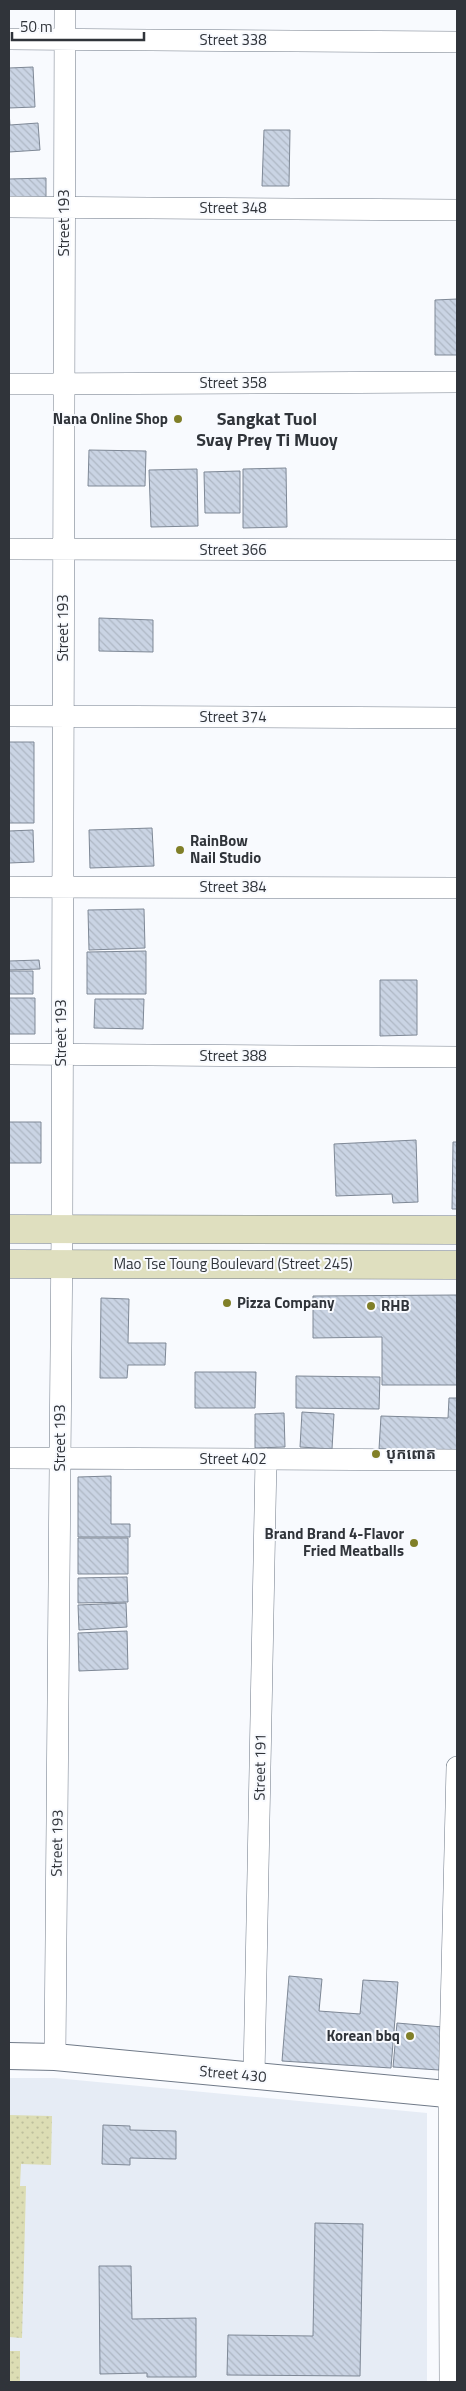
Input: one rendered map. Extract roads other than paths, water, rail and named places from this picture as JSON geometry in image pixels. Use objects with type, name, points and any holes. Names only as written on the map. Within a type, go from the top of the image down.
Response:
[{"type":"main road","points":[[9,1229],[457,1230]]},
{"type":"main road","name":"Mao Tse Toung Boulevard (Street 245)","points":[[9,1264],[457,1265]]},
{"type":"street","name":"Street 193","points":[[55,2057],[62,1229],[65,9]]},
{"type":"street","name":"Street 338","points":[[9,39],[457,42]]},
{"type":"street","name":"Street 348","points":[[9,207],[457,210]]},
{"type":"street","name":"Street 358","points":[[9,384],[457,382]]},
{"type":"street","name":"Street 366","points":[[9,549],[457,550]]},
{"type":"street","name":"Street 374","points":[[9,716],[457,718]]},
{"type":"street","name":"Street 384","points":[[9,887],[457,888]]},
{"type":"street","name":"Street 388","points":[[9,1054],[457,1058]]},
{"type":"street","name":"Street 402","points":[[9,1458],[457,1460]]},
{"type":"street","name":"Street 191","points":[[254,2076],[266,1459]]},
{"type":"street","points":[[450,2382],[457,1767]]},
{"type":"street","name":"Street 430","points":[[9,2056],[55,2057],[453,2095]]},
{"type":"place","name":"Nana Online Shop","points":[[178,419]]},
{"type":"place","name":"RainBow Nail Studio","points":[[180,850]]},
{"type":"place","name":"Pizza Company","points":[[227,1303]]},
{"type":"place","name":"RHB","points":[[371,1306]]},
{"type":"place","name":"បុកពោត","points":[[376,1454]]},
{"type":"place","name":"Brand Brand 4-Flavor Fried Meatballs","points":[[414,1543]]},
{"type":"place","name":"Korean bbq","points":[[410,2036]]},
{"type":"district","name":"Sangkat Tuol Svay Prey Ti Muoy","points":[[267,429]]}]
